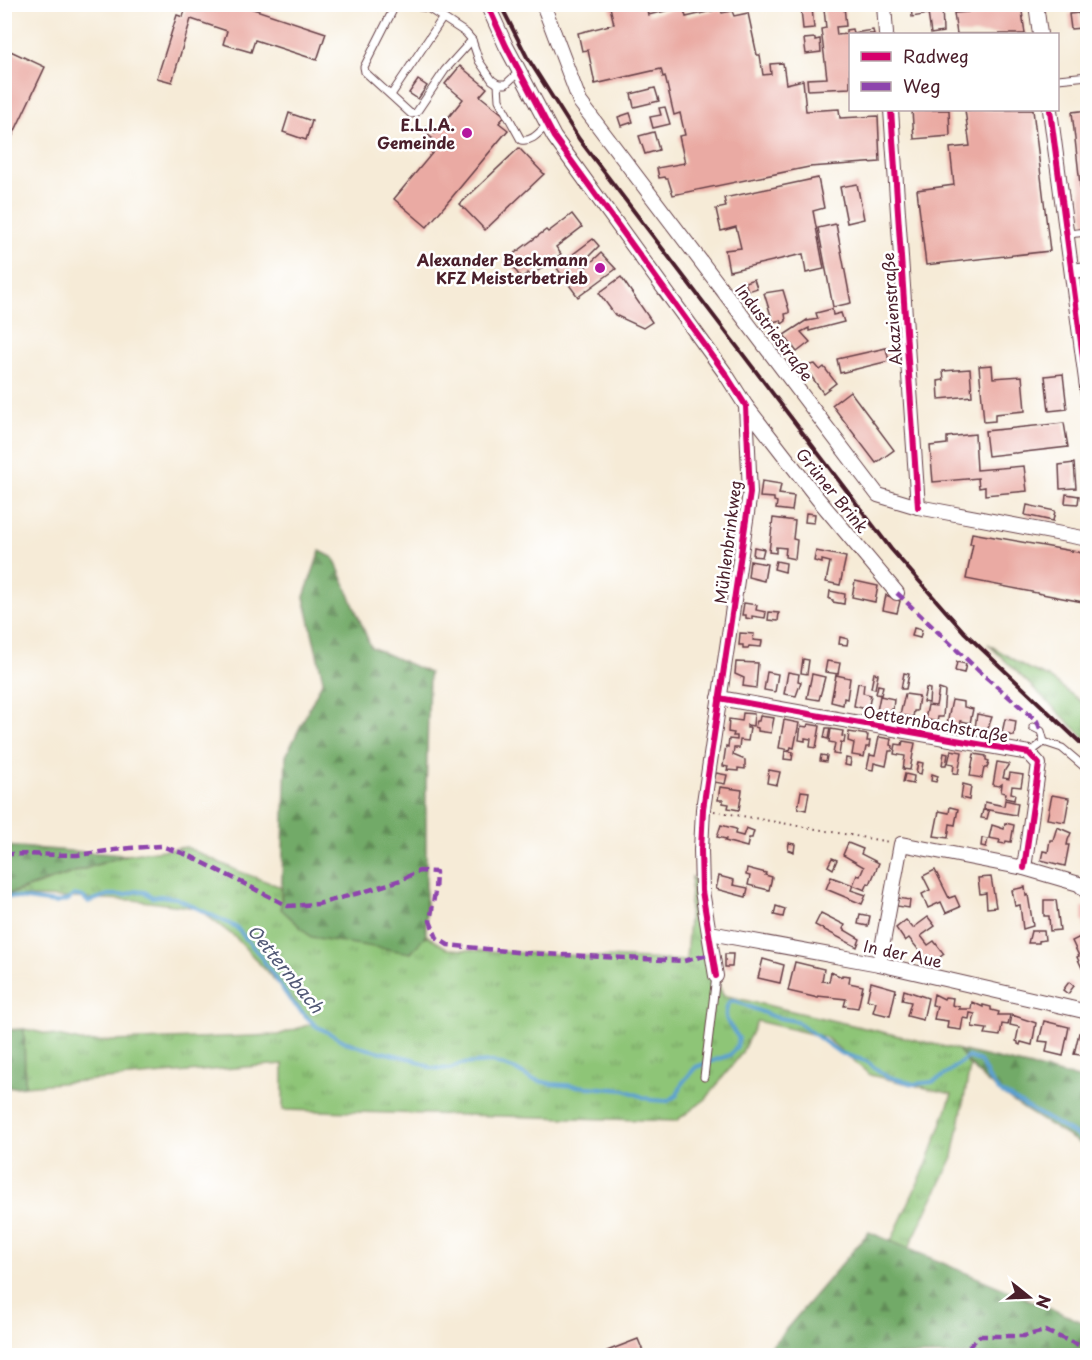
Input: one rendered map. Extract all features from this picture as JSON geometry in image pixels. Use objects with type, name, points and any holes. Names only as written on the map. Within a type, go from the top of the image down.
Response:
[{"type":"street","name":"Mühlenbrinkweg","points":[[488,4],[554,137],[725,373],[746,406],[750,493],[719,698],[704,809],[701,850],[702,891],[716,976]]},
{"type":"street","name":"Industriestraße","points":[[543,4],[580,102],[878,495],[918,507],[1088,539]]},
{"type":"street","points":[[884,4],[886,33]]},
{"type":"street","points":[[1036,4],[1040,33]]},
{"type":"street","name":"Akazienstraße","points":[[891,111],[918,507]]},
{"type":"street","points":[[1050,111],[1088,395]]},
{"type":"street","points":[[1072,271],[1088,269]]},
{"type":"street","name":"Grüner Brink","points":[[746,406],[818,499],[897,593]]},
{"type":"street","name":"Oetternbachstraße","points":[[719,698],[1029,753],[1039,764],[1024,868]]},
{"type":"street","points":[[879,964],[901,844],[1024,868],[1079,884],[1088,893]]},
{"type":"street","name":"In der Aue","points":[[710,933],[879,964],[1088,1012]]},
{"type":"lane","points":[[396,4],[364,67],[365,72],[411,114],[416,113],[445,70],[472,40]]},
{"type":"lane","points":[[401,4],[428,8],[442,19],[458,27],[472,40],[479,61],[492,80],[498,84],[506,84],[520,71]]},
{"type":"lane","points":[[390,95],[442,19]]},
{"type":"lane","points":[[1059,79],[1088,76]]},
{"type":"lane","points":[[498,84],[499,100],[521,140],[527,141],[535,137],[548,124]]},
{"type":"lane","points":[[1067,234],[1088,232]]},
{"type":"lane","points":[[1033,727],[1041,731],[1044,742],[1062,748],[1088,770]]},
{"type":"lane","name":"Oetternbachstraße","points":[[1029,753],[1044,742]]},
{"type":"lane","points":[[704,1077],[716,976]]},
{"type":"path","points":[[704,809],[901,844]]},
{"type":"green space","points":[[320,551],[334,558],[371,647],[429,673],[426,935],[411,953],[311,937],[281,909],[286,756],[323,680],[304,597]]},
{"type":"green space","points":[[988,644],[1027,668],[1048,677],[1087,706],[1087,740]]},
{"type":"green space","points":[[5,846],[126,855],[5,895]]},
{"type":"green space","points":[[186,847],[238,871],[281,887],[281,909],[411,953],[426,935],[448,949],[686,961],[692,877],[700,885],[706,956],[723,995],[959,1050],[970,1067],[953,1157],[908,1249],[891,1241],[928,1161],[952,1094],[870,1075],[825,1037],[757,1021],[741,1054],[706,1099],[676,1121],[283,1110],[283,1064],[25,1086],[24,1029],[85,1042],[278,1035],[314,1023],[236,938],[197,908],[133,900],[5,896],[126,855]]},
{"type":"green space","points":[[24,1029],[25,1086],[5,1088],[5,1030]]},
{"type":"green space","points":[[959,1050],[1087,1080],[1087,1148],[1001,1093],[985,1080]]},
{"type":"green space","points":[[869,1232],[1087,1324],[1087,1355],[764,1355]]},
{"type":"building","points":[[187,4],[238,4],[326,33],[317,60],[255,40],[251,52],[223,44],[227,31],[191,19],[172,82],[157,78],[177,15],[183,17]]},
{"type":"building","points":[[620,4],[646,4],[648,15],[683,7],[686,17],[720,9],[722,13],[732,11],[734,16],[748,13],[763,75],[771,74],[770,64],[783,63],[786,84],[803,80],[806,111],[839,109],[840,118],[878,116],[880,162],[809,167],[673,195],[668,179],[659,178],[657,168],[685,163],[679,136],[685,135],[680,113],[674,115],[665,76],[663,77],[661,69],[595,84],[588,50],[582,51],[578,33],[614,24],[610,7]]},
{"type":"building","points":[[922,4],[942,4],[943,32],[931,33],[926,6],[922,7]]},
{"type":"building","points":[[968,4],[1021,4],[1025,33],[957,33],[954,13],[968,12]]},
{"type":"building","points":[[1059,4],[1073,4],[1073,7],[1060,9]]},
{"type":"building","points":[[917,5],[917,8],[923,7],[924,15],[912,17],[911,6]]},
{"type":"building","points":[[844,6],[846,26],[836,27],[837,35],[846,34],[846,30],[852,29],[853,33],[849,33],[849,88],[808,90],[807,79],[827,78],[821,29],[826,28],[824,9]]},
{"type":"building","points":[[812,8],[814,28],[803,29],[801,9]]},
{"type":"building","points":[[1079,13],[1081,28],[1071,29],[1069,14]]},
{"type":"building","points":[[873,30],[874,33],[853,33]]},
{"type":"building","points":[[815,38],[815,40],[820,39],[821,52],[806,54],[804,39]]},
{"type":"building","points":[[4,48],[45,67],[4,154]]},
{"type":"building","points":[[460,66],[487,88],[480,96],[505,116],[499,123],[508,130],[427,227],[394,199],[434,151],[426,145],[432,138],[423,131],[427,127],[435,134],[463,99],[445,84]]},
{"type":"building","points":[[418,80],[427,86],[418,99],[409,93]]},
{"type":"building","points":[[655,88],[659,101],[634,107],[631,94]]},
{"type":"building","points":[[665,107],[670,124],[653,128],[650,117],[661,115],[659,108]]},
{"type":"building","points":[[1088,110],[1088,229],[1085,229],[1072,112]]},
{"type":"building","points":[[912,111],[949,111],[950,136],[914,139]]},
{"type":"building","points":[[965,111],[1033,111],[1050,251],[926,265],[917,190],[954,185],[950,148],[970,146]]},
{"type":"building","points":[[289,113],[312,121],[306,140],[283,132]]},
{"type":"building","points":[[630,113],[633,122],[621,126],[618,117]]},
{"type":"building","points":[[654,132],[659,150],[645,154],[639,136]]},
{"type":"building","points":[[519,148],[544,174],[485,230],[460,204]]},
{"type":"building","points":[[818,178],[824,208],[813,211],[824,269],[806,273],[803,254],[729,271],[725,250],[741,248],[736,227],[721,231],[716,209],[726,207],[724,198]]},
{"type":"building","points":[[857,184],[864,219],[847,223],[840,187]]},
{"type":"building","points":[[572,214],[582,227],[556,247],[561,254],[531,276],[528,273],[521,278],[507,259]]},
{"type":"building","points":[[836,224],[851,303],[833,307],[818,228]]},
{"type":"building","name":"Alexander Beckmann KFZ Meisterbetrieb","points":[[593,239],[599,246],[581,264],[585,268],[601,253],[616,269],[578,297],[556,267]]},
{"type":"building","points":[[621,277],[652,322],[643,328],[615,315],[599,293]]},
{"type":"building","points":[[754,279],[757,288],[748,291],[745,282]]},
{"type":"building","points":[[783,290],[789,313],[785,314],[786,321],[782,324],[781,320],[773,322],[764,293]]},
{"type":"building","points":[[832,309],[833,315],[841,313],[844,322],[809,331],[809,328],[801,332],[810,342],[797,352],[784,335],[807,320],[818,319],[816,313]]},
{"type":"building","points":[[886,348],[889,361],[840,373],[837,359]]},
{"type":"building","points":[[815,364],[820,370],[824,367],[836,383],[823,393],[804,366]]},
{"type":"building","points":[[992,365],[993,378],[1022,376],[1025,411],[995,414],[995,421],[984,422],[979,366]]},
{"type":"building","points":[[970,369],[972,396],[939,399],[938,381],[944,380],[943,371]]},
{"type":"building","points":[[1063,374],[1067,409],[1049,411],[1045,376]]},
{"type":"building","points":[[850,391],[894,450],[876,463],[832,405]]},
{"type":"building","points":[[1064,423],[1068,447],[988,456],[985,431]]},
{"type":"building","points":[[975,434],[977,470],[1024,466],[1027,491],[985,495],[985,487],[979,488],[978,478],[933,482],[930,446],[947,444],[947,437]]},
{"type":"building","points":[[1074,463],[1076,488],[1060,489],[1059,465]]},
{"type":"building","points":[[762,481],[781,484],[779,494],[794,496],[792,511],[776,509],[777,502],[774,498],[760,497]]},
{"type":"building","points":[[1066,494],[1079,496],[1078,504],[1065,503]]},
{"type":"building","points":[[1027,505],[1055,511],[1053,521],[1025,515]]},
{"type":"building","points":[[806,513],[815,514],[814,523],[805,522]]},
{"type":"building","points":[[773,518],[795,521],[793,539],[797,540],[795,559],[785,557],[786,548],[776,547],[776,553],[769,552]]},
{"type":"building","points":[[972,533],[1088,554],[1088,603],[966,579],[973,544],[970,544]]},
{"type":"building","points":[[754,547],[764,549],[762,557],[753,556]]},
{"type":"building","points":[[816,551],[846,557],[840,585],[826,582],[830,562],[814,561]]},
{"type":"building","points":[[750,561],[767,564],[764,581],[748,577]]},
{"type":"building","points":[[776,561],[786,563],[785,572],[774,569]]},
{"type":"building","points":[[855,581],[878,586],[875,602],[852,597]]},
{"type":"building","points":[[830,591],[845,594],[844,604],[829,599]]},
{"type":"building","points":[[886,595],[900,601],[897,613],[883,610]]},
{"type":"building","points":[[744,603],[757,605],[756,610],[766,612],[765,618],[752,616],[752,619],[746,618],[746,615],[742,615]]},
{"type":"building","points":[[769,612],[779,613],[778,621],[768,620]]},
{"type":"building","points":[[914,628],[922,630],[920,638],[912,636]]},
{"type":"building","points":[[740,633],[754,634],[753,640],[762,641],[761,647],[743,648],[743,645],[739,645]]},
{"type":"building","points":[[840,637],[848,639],[847,645],[839,644]]},
{"type":"building","points":[[803,659],[809,660],[807,674],[801,673]]},
{"type":"building","points":[[827,661],[840,663],[838,674],[825,672]]},
{"type":"building","points":[[736,662],[758,663],[756,688],[743,686],[744,678],[735,674]]},
{"type":"building","points":[[957,662],[966,664],[964,673],[955,671]]},
{"type":"building","points":[[767,672],[778,674],[775,692],[764,690]]},
{"type":"building","points":[[788,672],[799,674],[798,681],[801,682],[796,696],[784,694]]},
{"type":"building","points":[[874,673],[878,674],[875,689],[871,688]]},
{"type":"building","points":[[904,673],[909,674],[906,689],[901,689]]},
{"type":"building","points":[[812,674],[825,677],[819,700],[807,698]]},
{"type":"building","points":[[836,675],[850,678],[847,699],[844,698],[843,705],[831,702]]},
{"type":"building","points":[[858,683],[864,684],[863,693],[871,695],[866,709],[854,706]]},
{"type":"building","points":[[878,685],[883,686],[881,695],[876,694]]},
{"type":"building","points":[[926,688],[930,689],[929,703],[923,702]]},
{"type":"building","points":[[939,689],[945,691],[943,717],[938,717],[937,722],[925,719],[928,705],[936,706]]},
{"type":"building","points":[[905,694],[919,696],[917,711],[914,711],[913,717],[900,715]]},
{"type":"building","points":[[880,696],[894,699],[893,710],[891,709],[890,713],[877,711]]},
{"type":"building","points":[[952,700],[964,702],[964,707],[973,709],[970,723],[961,721],[960,726],[947,724]]},
{"type":"building","points":[[743,713],[754,714],[753,726],[747,725],[747,728],[750,728],[748,741],[740,740],[739,748],[734,748],[733,755],[745,760],[745,769],[727,770],[728,767],[723,766],[726,746],[728,747],[729,739],[737,740],[737,736],[733,736],[734,733],[728,732],[729,719],[742,721]]},
{"type":"building","points":[[977,714],[992,717],[987,731],[975,728]]},
{"type":"building","points":[[760,716],[774,718],[771,733],[758,731],[755,727]]},
{"type":"building","points":[[1005,719],[1016,721],[1014,736],[1002,733]]},
{"type":"building","points":[[784,720],[799,723],[794,748],[791,747],[790,750],[779,748]]},
{"type":"building","points":[[808,724],[820,726],[816,748],[810,747],[811,739],[799,740],[801,726],[807,727]]},
{"type":"building","points":[[826,728],[830,728],[828,739],[824,738]]},
{"type":"building","points":[[831,729],[843,731],[842,736],[845,737],[844,743],[841,742],[839,755],[833,754],[835,743],[829,742]]},
{"type":"building","points":[[849,732],[868,735],[869,747],[866,747],[864,757],[852,755],[854,743],[848,741]]},
{"type":"building","points":[[879,737],[891,739],[892,751],[889,751],[886,766],[874,763],[873,770],[867,769],[870,755],[875,756]]},
{"type":"building","points":[[903,741],[915,743],[910,770],[903,769],[905,756],[894,754],[896,744],[902,745]]},
{"type":"building","points":[[951,750],[962,752],[958,774],[953,773],[954,764],[948,763]]},
{"type":"building","points":[[785,751],[793,752],[792,760],[784,759]]},
{"type":"building","points":[[944,753],[948,754],[946,765],[942,765]]},
{"type":"building","points":[[974,754],[986,756],[986,760],[989,761],[987,768],[984,768],[982,778],[970,776]]},
{"type":"building","points":[[821,755],[827,756],[826,762],[820,761]]},
{"type":"building","points":[[846,758],[851,759],[850,766],[845,765]]},
{"type":"building","points":[[918,762],[923,763],[921,774],[916,773]]},
{"type":"building","points":[[997,762],[1009,764],[1003,778],[1009,779],[1010,773],[1023,775],[1021,787],[1012,786],[1011,793],[1015,794],[1014,800],[1005,798],[1006,793],[1001,792],[1002,784],[993,785]]},
{"type":"building","points":[[769,770],[780,772],[777,785],[767,783]]},
{"type":"building","points":[[716,773],[727,775],[725,784],[714,782]]},
{"type":"building","points":[[905,774],[914,776],[913,784],[903,782]]},
{"type":"building","points":[[932,774],[938,776],[936,782],[931,781]]},
{"type":"building","points":[[963,784],[971,786],[969,800],[961,798]]},
{"type":"building","points":[[720,787],[742,790],[739,810],[728,808],[729,804],[718,800]]},
{"type":"building","points":[[801,791],[809,792],[806,810],[798,808]]},
{"type":"building","points":[[1052,795],[1069,798],[1065,822],[1047,819]]},
{"type":"building","points":[[1005,800],[1018,803],[1016,815],[984,809],[985,802],[1004,806]]},
{"type":"building","points":[[950,807],[958,809],[955,825],[950,824],[948,838],[934,836],[939,811],[949,813]]},
{"type":"building","points":[[983,810],[989,811],[987,819],[981,818]]},
{"type":"building","points":[[1005,823],[1014,825],[1011,842],[999,843],[1000,840],[989,838],[992,825],[1004,829]]},
{"type":"building","points":[[721,825],[736,829],[735,834],[743,836],[746,828],[754,831],[747,847],[717,837]]},
{"type":"building","points":[[1057,827],[1071,833],[1065,866],[1041,860],[1043,851],[1048,852],[1050,840],[1053,840]]},
{"type":"building","points":[[982,838],[988,839],[986,847],[981,846]]},
{"type":"building","points":[[789,843],[795,844],[794,852],[788,850]]},
{"type":"building","points":[[848,843],[863,849],[861,854],[879,863],[865,890],[853,885],[857,875],[860,876],[864,867],[843,855]]},
{"type":"building","points":[[832,858],[837,860],[833,869],[828,866]]},
{"type":"building","points":[[747,868],[772,877],[769,890],[748,885],[750,876],[746,875]]},
{"type":"building","points":[[935,870],[949,898],[955,896],[960,907],[946,913],[941,902],[928,908],[922,894],[930,890],[923,876]]},
{"type":"building","points":[[719,876],[734,880],[733,885],[748,888],[746,897],[716,889]]},
{"type":"building","points":[[831,877],[853,885],[851,890],[866,895],[862,904],[826,889]]},
{"type":"building","points":[[991,877],[996,907],[987,908],[986,893],[980,894],[978,878]]},
{"type":"building","points":[[1025,887],[1033,926],[1023,929],[1020,905],[1015,906],[1012,890]]},
{"type":"building","points":[[898,898],[910,900],[909,908],[897,906]]},
{"type":"building","points":[[1044,900],[1056,900],[1060,930],[1050,931],[1049,916],[1044,916]]},
{"type":"building","points":[[776,906],[785,909],[783,917],[774,915]]},
{"type":"building","points":[[1082,907],[1088,907],[1088,928],[1084,928],[1084,922],[1082,922]]},
{"type":"building","points":[[821,913],[845,925],[843,929],[860,939],[857,947],[815,925]]},
{"type":"building","points":[[860,914],[870,916],[868,926],[858,924]]},
{"type":"building","points":[[928,917],[935,926],[921,936],[928,945],[934,941],[944,954],[930,964],[909,938],[905,941],[896,928],[906,920],[913,928]]},
{"type":"building","points":[[1031,931],[1044,931],[1045,940],[1039,943],[1028,943]]},
{"type":"building","points":[[1084,935],[1088,942],[1088,965],[1082,968],[1072,941]]},
{"type":"building","points":[[725,954],[733,954],[732,967],[725,967]]},
{"type":"building","points":[[763,959],[784,965],[780,983],[758,978]]},
{"type":"building","points":[[795,962],[824,969],[822,981],[829,982],[831,972],[842,977],[842,975],[850,976],[849,983],[863,986],[858,1008],[844,1006],[846,999],[818,996],[818,998],[788,991]]},
{"type":"building","points":[[871,982],[896,989],[890,1016],[873,1012],[876,1002],[867,1000]]},
{"type":"building","points":[[1069,982],[1074,986],[1068,994],[1063,990]]},
{"type":"building","points":[[904,990],[928,998],[923,1020],[907,1016],[911,1002],[902,1000]]},
{"type":"building","points":[[934,994],[944,999],[945,997],[953,998],[952,1005],[960,1007],[959,1009],[971,1009],[972,1002],[983,1007],[983,1005],[991,1007],[991,1010],[999,1012],[998,1015],[1010,1015],[1008,1025],[1002,1024],[1000,1036],[985,1034],[987,1029],[972,1027],[975,1014],[970,1013],[969,1019],[963,1018],[961,1030],[947,1028],[948,1021],[934,1019],[937,1006],[932,1005]]},
{"type":"building","points":[[1012,1015],[1036,1023],[1032,1045],[1021,1042],[1020,1045],[1016,1041],[1019,1027],[1010,1025]]},
{"type":"building","points":[[1044,1021],[1069,1027],[1063,1056],[1046,1052],[1048,1042],[1039,1041]]},
{"type":"building","points":[[1088,1032],[1088,1056],[1074,1054],[1079,1033],[1084,1034]]},
{"type":"building","points":[[638,1339],[645,1356],[609,1356],[607,1351]]},
{"type":"waterway","name":"Oetternbach","points":[[4,896],[56,903],[68,900],[74,895],[83,897],[88,902],[108,895],[124,895],[137,891],[145,892],[152,897],[176,898],[236,927],[259,954],[290,1000],[316,1026],[346,1042],[413,1059],[431,1068],[450,1069],[461,1064],[492,1062],[516,1070],[531,1079],[552,1084],[625,1090],[651,1100],[668,1101],[677,1095],[683,1082],[696,1067],[730,1055],[737,1046],[739,1038],[726,1017],[729,1002],[735,1001],[774,1017],[796,1021],[840,1053],[866,1061],[886,1076],[914,1084],[932,1082],[968,1057],[980,1061],[989,1079],[999,1091],[1088,1142]]},
{"type":"railway","points":[[500,4],[527,57],[579,139],[891,549],[964,632],[1088,750]]},
{"type":"marked path","points":[[897,593],[979,671],[1037,721],[1041,731]]},
{"type":"marked path","points":[[4,854],[77,855],[161,846],[188,855],[288,906],[318,904],[363,892],[401,880],[419,871],[436,872],[430,921],[437,938],[448,945],[525,953],[684,961],[708,955],[717,956]]},
{"type":"marked path","points":[[959,1356],[980,1336],[1024,1336],[1045,1331],[1088,1349]]},
{"type":"cycle path","points":[[487,4],[506,46],[554,137],[725,373],[746,406],[750,493],[703,809],[702,891],[716,976]]},
{"type":"cycle path","points":[[891,111],[918,507]]},
{"type":"cycle path","points":[[1050,111],[1088,395]]},
{"type":"cycle path","points":[[719,698],[1029,753],[1039,764],[1024,868]]},
{"type":"place","name":"E.L.I.A. Gemeinde","points":[[467,133]]},
{"type":"place","name":"Alexander Beckmann KFZ Meisterbetrieb","points":[[600,268]]}]
